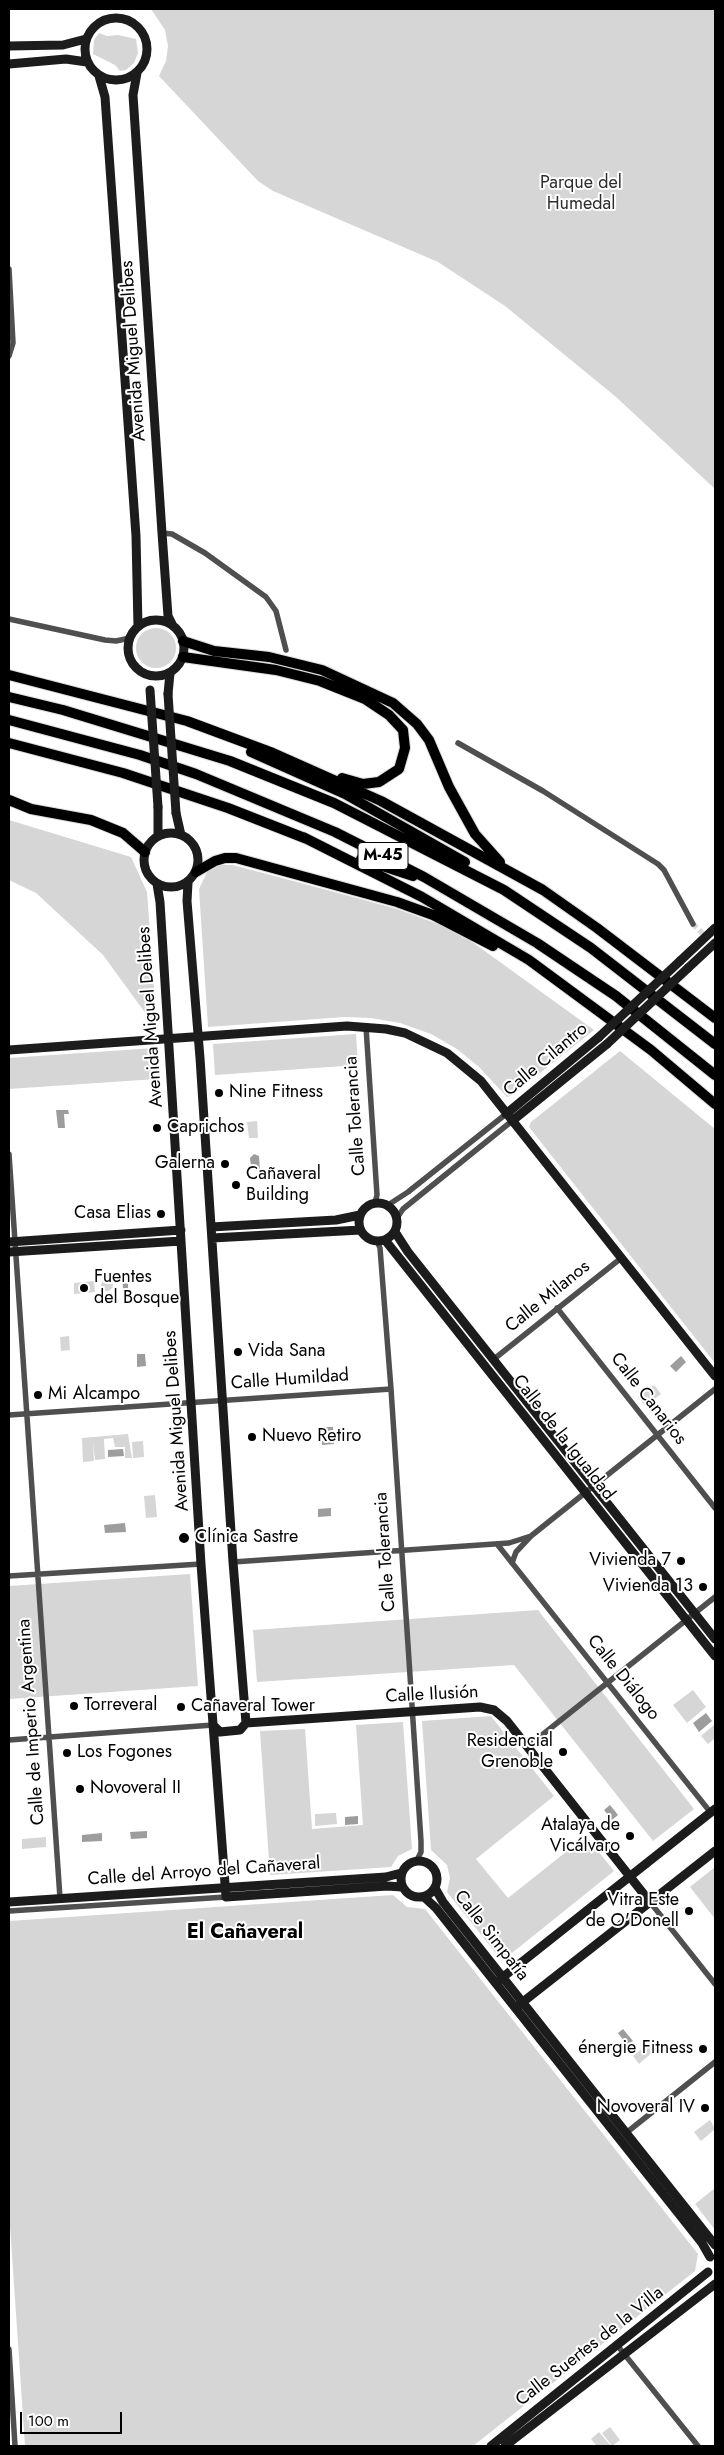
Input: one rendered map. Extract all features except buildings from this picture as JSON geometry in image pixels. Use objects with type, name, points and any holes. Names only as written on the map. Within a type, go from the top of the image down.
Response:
[{"type":"highway","points":[[183,640],[214,651],[268,657],[322,670],[392,703],[417,724],[429,740],[449,787],[475,834],[506,868]]},
{"type":"highway","points":[[183,656],[276,670],[320,681],[365,699],[389,715],[403,730],[405,748],[399,769],[379,782],[363,784],[284,753],[272,753]]},
{"type":"highway","points":[[9,675],[187,721],[272,753],[381,801],[543,890],[598,928],[715,1018]]},
{"type":"highway","name":"M-45","points":[[9,697],[63,710],[230,761],[334,803],[504,890],[591,948],[715,1044]]},
{"type":"highway","points":[[124,704],[254,753],[345,794],[443,849],[496,882],[504,890]]},
{"type":"highway","name":"M-45","points":[[9,720],[140,755],[196,774],[335,832],[424,877],[538,943],[616,996],[715,1075]]},
{"type":"highway","points":[[9,743],[123,773],[228,808],[406,875],[424,877]]},
{"type":"highway","points":[[9,800],[31,809],[91,820],[122,834],[145,852]]},
{"type":"highway","points":[[303,837],[422,898],[529,960],[652,1050],[715,1104]]},
{"type":"highway","points":[[196,872],[215,861],[225,858],[236,858],[339,885],[433,915],[508,954],[529,960]]},
{"type":"main road","points":[[119,18],[129,20],[141,30],[147,45],[145,60],[136,73],[122,80],[114,81],[99,76],[87,62],[84,51],[86,38],[91,29],[99,22],[119,18]]},
{"type":"main road","points":[[9,46],[63,45],[86,38]]},
{"type":"main road","points":[[9,64],[66,59],[87,62]]},
{"type":"main road","name":"Avenida Miguel Delibes","points":[[136,73],[133,95],[162,533],[168,616],[173,626]]},
{"type":"main road","name":"Avenida Miguel Delibes","points":[[99,76],[106,107],[136,536],[138,626]]},
{"type":"main road","points":[[144,674],[157,677],[170,673],[176,669],[183,656],[183,640],[173,626],[160,620],[144,622],[138,626],[130,638],[128,646],[132,662],[144,674],[150,690],[158,807],[158,836]]},
{"type":"main road","points":[[170,673],[168,694],[176,813],[181,835]]},
{"type":"main road","points":[[188,883],[172,888],[156,884],[147,873],[144,867],[145,852],[158,836],[170,833],[188,838],[198,857],[196,872],[188,883],[187,901],[246,1723]]},
{"type":"main road","name":"Avenida Miguel Delibes","points":[[156,884],[160,902],[202,1564],[226,1892]]},
{"type":"main road","name":"Calle Cilantro","points":[[506,1114],[599,1038],[715,928]]},
{"type":"main road","name":"Calle Cilantro","points":[[512,1121],[607,1044],[715,943]]},
{"type":"main road","points":[[9,1050],[197,1036],[366,1027],[405,1032],[447,1053],[481,1081],[620,1259],[715,1376]]},
{"type":"main road","points":[[375,1202],[388,1205],[398,1218],[395,1232],[381,1241],[367,1238],[361,1230],[360,1215],[364,1208],[375,1202]]},
{"type":"main road","points":[[211,1227],[336,1220],[360,1215]]},
{"type":"main road","points":[[12,1242],[181,1230]]},
{"type":"main road","points":[[212,1238],[361,1230]]},
{"type":"main road","name":"Calle de la Igualdad","points":[[395,1232],[408,1252],[494,1359],[715,1656]]},
{"type":"main road","points":[[12,1252],[181,1240]]},
{"type":"main road","name":"Calle de la Igualdad","points":[[381,1241],[715,1639]]},
{"type":"main road","name":"Calle Ilusión","points":[[214,1726],[220,1732],[240,1730],[246,1723],[487,1708],[500,1714],[650,1902]]},
{"type":"main road","points":[[499,1980],[713,1811]]},
{"type":"main road","points":[[519,2005],[715,1851]]},
{"type":"main road","points":[[417,1860],[430,1864],[436,1870],[438,1879],[435,1888],[424,1897],[411,1896],[402,1887],[401,1873],[406,1866],[417,1860]]},
{"type":"main road","name":"Calle del Arroyo del Cañaveral","points":[[9,1902],[60,1898],[226,1892],[386,1877],[401,1873]]},
{"type":"main road","points":[[226,1892],[402,1887]]},
{"type":"main road","name":"Calle Simpatía","points":[[435,1888],[499,1980]]},
{"type":"main road","name":"Calle Simpatía","points":[[424,1897],[436,1908],[519,2005]]},
{"type":"main road","points":[[519,2005],[626,2133],[715,2245]]},
{"type":"main road","points":[[519,2005],[712,2254],[708,2272],[715,2283]]},
{"type":"main road","name":"Calle Suertes de la Villa","points":[[491,2446],[708,2272]]},
{"type":"main road","name":"Calle Suertes de la Villa","points":[[505,2446],[715,2283]]},
{"type":"street","points":[[9,269],[13,336],[9,356]]},
{"type":"street","points":[[162,533],[172,534],[205,552],[266,597],[276,612],[286,650]]},
{"type":"street","points":[[9,619],[105,640],[116,641],[130,638]]},
{"type":"street","points":[[458,743],[543,791],[658,864],[664,870],[693,924]]},
{"type":"street","name":"Calle Tolerancia","points":[[366,1027],[377,1195],[375,1202]]},
{"type":"street","name":"Calle Cilantro","points":[[388,1205],[408,1192],[506,1114]]},
{"type":"street","name":"Calle Cilantro","points":[[398,1218],[403,1209],[512,1121]]},
{"type":"street","name":"Calle de Imperio Argentina","points":[[9,1154],[12,1252],[27,1414],[36,1574],[60,1898]]},
{"type":"street","name":"Calle Tolerancia","points":[[381,1241],[400,1551],[421,1841],[421,1852],[417,1860]]},
{"type":"street","name":"Calle Milanos","points":[[494,1359],[620,1259]]},
{"type":"street","name":"Calle Canarios","points":[[557,1308],[715,1508]]},
{"type":"street","name":"Calle Humildad","points":[[9,1415],[390,1389]]},
{"type":"street","points":[[512,1563],[516,1552],[531,1536],[715,1389]]},
{"type":"street","points":[[233,1562],[509,1543],[531,1536]]},
{"type":"street","name":"Calle Diálogo","points":[[497,1544],[713,1811]]},
{"type":"street","points":[[9,1576],[202,1564]]},
{"type":"street","points":[[527,1747],[715,1597]]},
{"type":"street","points":[[9,1740],[214,1726]]},
{"type":"street","name":"Calle del Arroyo del Cañaveral","points":[[9,1911],[226,1892]]},
{"type":"street","points":[[650,1902],[715,1984]]},
{"type":"street","points":[[626,2133],[715,2062]]},
{"type":"street","points":[[617,2345],[698,2446]]},
{"type":"street","points":[[9,2349],[10,2400],[15,2446]]},
{"type":"green space","name":"Parque del Humedal","points":[[151,9],[715,9],[715,489],[616,397],[505,306],[438,262],[273,191],[258,181],[159,76],[166,61],[168,46],[165,30]]},
{"type":"green space","points":[[99,33],[107,36],[118,35],[136,39],[138,53],[134,63],[126,70],[120,71],[115,65],[93,54],[94,40]]},
{"type":"green space","points":[[156,628],[170,634],[176,648],[170,662],[156,668],[142,662],[136,648],[142,634]]},
{"type":"green space","points":[[9,820],[131,857],[147,892],[157,1029],[103,955],[36,893],[9,880]]},
{"type":"green space","points":[[217,865],[233,865],[397,909],[457,931],[594,1030],[511,1096],[507,1097],[479,1067],[457,1049],[431,1034],[400,1023],[371,1018],[345,1017],[208,1027],[199,889],[207,872]]},
{"type":"green space","points":[[356,1034],[358,1065],[215,1075],[213,1044]]},
{"type":"green space","points":[[154,1048],[156,1079],[9,1089],[9,1058]]},
{"type":"green space","points":[[620,1051],[715,1129],[715,1363],[529,1127],[531,1122]]},
{"type":"green space","points":[[257,1121],[258,1138],[249,1138],[247,1122]]},
{"type":"green space","points":[[107,1279],[113,1285],[107,1291],[101,1285]]},
{"type":"green space","name":"Fuentes del Bosque","points":[[94,1281],[95,1292],[74,1294],[74,1283]]},
{"type":"green space","points":[[69,1336],[70,1350],[61,1351],[60,1337]]},
{"type":"green space","points":[[654,1385],[661,1394],[645,1406],[638,1397]]},
{"type":"green space","points":[[128,1434],[132,1458],[125,1458],[125,1447],[115,1447],[113,1438],[104,1439],[105,1459],[95,1460],[93,1442],[94,1461],[83,1462],[82,1438]]},
{"type":"green space","points":[[143,1441],[144,1457],[133,1458],[132,1442]]},
{"type":"green space","points":[[155,1495],[157,1517],[146,1518],[144,1496]]},
{"type":"green space","points":[[190,1574],[198,1686],[9,1699],[9,1586]]},
{"type":"green space","points":[[538,1610],[694,1809],[653,1841],[514,1665],[257,1682],[253,1630]]},
{"type":"green space","points":[[693,1690],[706,1707],[687,1723],[673,1705]]},
{"type":"green space","points":[[491,1716],[554,1796],[476,1859],[508,1898],[586,1836],[614,1871],[502,1961],[447,1892],[450,1878],[447,1865],[431,1850],[422,1721]]},
{"type":"green space","points":[[403,1722],[412,1849],[398,1856],[391,1867],[270,1875],[260,1731],[305,1729],[312,1829],[363,1825],[356,1725]]},
{"type":"green space","points":[[715,1724],[715,1738],[708,1744],[701,1736]]},
{"type":"green space","points":[[336,1813],[337,1824],[315,1826],[315,1814]]},
{"type":"green space","points":[[46,1837],[46,1847],[22,1849],[22,1839]]},
{"type":"green space","points":[[715,1867],[715,1919],[690,1887]]},
{"type":"green space","points":[[393,1895],[407,1907],[425,1909],[698,2254],[695,2271],[473,2446],[25,2446],[9,2211],[9,1921]]},
{"type":"green space","points":[[649,2043],[655,2050],[639,2064],[633,2056]]},
{"type":"green space","points":[[710,2120],[715,2129],[701,2141],[694,2132]]},
{"type":"green space","points":[[715,2188],[715,2230],[695,2204]]},
{"type":"green space","points":[[610,2427],[620,2440],[612,2446],[602,2433]]},
{"type":"green space","points":[[599,2432],[611,2446],[597,2446],[591,2439]]},
{"type":"shaded area","points":[[56,1110],[68,1110],[69,1114],[64,1114],[65,1128],[58,1128]]},
{"type":"shaded area","points":[[254,1154],[259,1156],[260,1171],[258,1172],[251,1166],[250,1158]]},
{"type":"shaded area","points":[[135,1205],[136,1219],[129,1220],[128,1206]]},
{"type":"shaded area","points":[[122,1273],[128,1274],[128,1290],[123,1290]]},
{"type":"shaded area","points":[[137,1354],[145,1354],[146,1366],[137,1367]]},
{"type":"shaded area","points":[[681,1356],[686,1362],[676,1372],[670,1366]]},
{"type":"shaded area","points":[[326,1427],[333,1427],[334,1444],[322,1445],[322,1441],[326,1440]]},
{"type":"shaded area","points":[[123,1449],[124,1456],[108,1457],[108,1450]]},
{"type":"shaded area","points":[[331,1508],[331,1516],[318,1517],[318,1509]]},
{"type":"shaded area","points":[[125,1523],[126,1532],[105,1533],[104,1525]]},
{"type":"shaded area","points":[[706,1713],[712,1721],[699,1732],[693,1723]]},
{"type":"shaded area","points":[[610,1805],[618,1815],[612,1820],[604,1810]]},
{"type":"shaded area","points":[[358,1816],[358,1824],[345,1825],[345,1817]]},
{"type":"shaded area","points":[[147,1831],[147,1838],[131,1839],[130,1832]]},
{"type":"shaded area","points":[[102,1833],[102,1841],[82,1842],[82,1835]]},
{"type":"shaded area","points":[[623,2029],[633,2041],[627,2045],[618,2033]]},
{"type":"tunnel","points":[[693,924],[707,938]]},
{"type":"place","name":"Nine Fitness","points":[[219,1093]]},
{"type":"place","name":"Caprichos","points":[[157,1128]]},
{"type":"place","name":"Galerna","points":[[225,1164]]},
{"type":"place","name":"Cañaveral Building","points":[[236,1185]]},
{"type":"place","name":"Casa Elias","points":[[161,1214]]},
{"type":"place","name":"Fuentes del Bosque","points":[[84,1288]]},
{"type":"place","name":"Vida Sana","points":[[238,1352]]},
{"type":"place","name":"Mi Alcampo","points":[[38,1395]]},
{"type":"place","name":"Nuevo Retiro","points":[[252,1437]]},
{"type":"place","name":"Clínica Sastre","points":[[184,1538]]},
{"type":"place","name":"Vivienda 7","points":[[681,1561]]},
{"type":"place","name":"Vivienda 13","points":[[703,1587]]},
{"type":"place","name":"Torreveral","points":[[74,1706]]},
{"type":"place","name":"Cañaveral Tower","points":[[181,1707]]},
{"type":"place","name":"Residencial Grenoble","points":[[563,1752]]},
{"type":"place","name":"Los Fogones","points":[[67,1753]]},
{"type":"place","name":"Novoveral II","points":[[80,1789]]},
{"type":"place","name":"Atalaya de Vicálvaro","points":[[630,1836]]},
{"type":"place","name":"Vitra Este de O'Donell","points":[[689,1911]]},
{"type":"place","name":"énergie Fitness","points":[[703,2049]]},
{"type":"place","name":"Novoveral IV","points":[[705,2108]]},
{"type":"district","name":"El Cañaveral","points":[[245,1933]]}]
